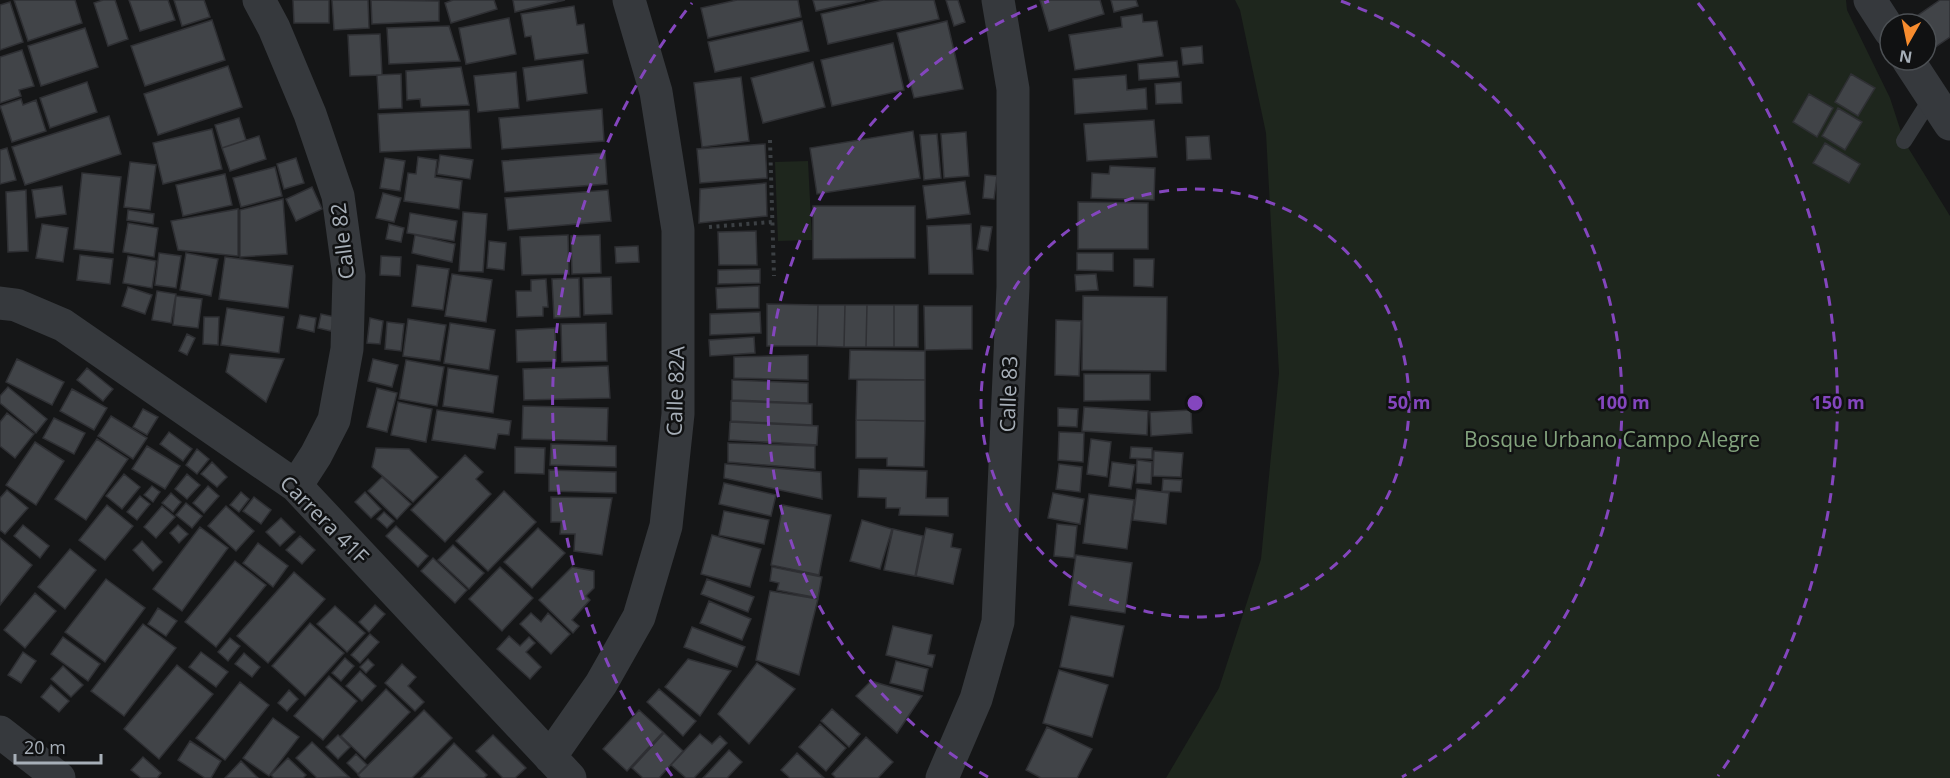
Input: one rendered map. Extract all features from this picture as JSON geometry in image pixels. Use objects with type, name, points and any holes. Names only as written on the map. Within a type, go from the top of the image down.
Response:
[{"type":"street","name":"Calle 82","points":[[259,0],[274,28],[310,114],[338,196],[349,276],[347,349],[334,420],[316,455],[296,486]]},
{"type":"street","name":"Calle 82A","points":[[560,767],[601,684],[639,617],[666,526],[678,414],[678,230],[656,92],[629,0]]},
{"type":"street","name":"Calle 83","points":[[942,778],[976,699],[998,622],[1013,287],[1013,89],[998,0]]},
{"type":"street","points":[[1916,72],[1950,124]]},
{"type":"street","name":"Carrera 41F","points":[[0,303],[15,305],[63,326],[296,486],[560,767]]},
{"type":"street","points":[[0,732],[59,778]]},
{"type":"lane","points":[[1904,141],[1932,97]]},
{"type":"path","points":[[770,140],[774,276]]},
{"type":"path","points":[[678,230],[772,222]]},
{"type":"green space","name":"Bosque Urbano Campo Alegre","points":[[1235,0],[1846,0],[1847,10],[1890,98],[1904,141],[1950,216],[1950,778],[1166,778],[1219,688],[1261,559],[1279,373],[1266,133],[1240,10]]},
{"type":"green space","points":[[808,161],[812,240],[778,241],[775,162]]},
{"type":"building","points":[[14,0],[75,0],[82,23],[28,41]]},
{"type":"building","points":[[115,0],[128,39],[108,46],[94,3]]},
{"type":"building","points":[[129,0],[168,0],[175,20],[140,31]]},
{"type":"building","points":[[174,0],[204,0],[210,17],[182,26]]},
{"type":"building","points":[[293,0],[329,0],[329,23],[294,23]]},
{"type":"building","points":[[332,0],[368,0],[369,28],[334,30]]},
{"type":"building","points":[[371,0],[439,1],[439,21],[372,24]]},
{"type":"building","points":[[453,0],[494,0],[497,9],[451,23],[445,3]]},
{"type":"building","points":[[513,0],[565,0],[515,12]]},
{"type":"building","points":[[737,0],[798,0],[801,17],[708,38],[701,8]]},
{"type":"building","points":[[813,0],[865,0],[816,11]]},
{"type":"building","points":[[883,0],[934,0],[939,19],[828,44],[821,14]]},
{"type":"building","points":[[946,0],[958,0],[965,22],[954,26]]},
{"type":"building","points":[[1040,0],[1100,0],[1104,14],[1049,31]]},
{"type":"building","points":[[1111,0],[1136,0],[1138,6],[1114,12]]},
{"type":"building","points":[[1940,0],[1950,0],[1950,37],[1938,45],[1938,12],[1923,12]]},
{"type":"building","points":[[10,2],[23,42],[0,50],[0,5]]},
{"type":"building","points":[[574,6],[577,25],[584,24],[588,53],[535,60],[531,36],[525,37],[521,14]]},
{"type":"building","points":[[1142,14],[1143,22],[1157,21],[1163,56],[1075,70],[1069,35],[1122,27],[1121,17]]},
{"type":"building","points":[[509,18],[516,54],[466,64],[459,28]]},
{"type":"building","points":[[212,20],[225,60],[145,86],[131,46]]},
{"type":"building","points":[[802,21],[809,51],[715,72],[708,42]]},
{"type":"building","points":[[947,21],[963,89],[914,98],[897,33]]},
{"type":"building","points":[[449,26],[460,61],[389,64],[387,28]]},
{"type":"building","points":[[85,28],[98,67],[41,86],[28,46]]},
{"type":"building","points":[[380,34],[382,75],[350,76],[348,35]]},
{"type":"building","points":[[893,43],[904,90],[832,106],[821,60]]},
{"type":"building","points":[[1202,46],[1203,63],[1183,65],[1181,48]]},
{"type":"building","points":[[22,50],[34,86],[19,90],[21,96],[0,103],[0,57]]},
{"type":"building","points":[[583,60],[587,93],[527,101],[523,68]]},
{"type":"building","points":[[1177,61],[1179,77],[1139,80],[1138,64]]},
{"type":"building","points":[[813,62],[825,107],[763,123],[751,78]]},
{"type":"building","points":[[228,66],[242,107],[158,135],[144,94]]},
{"type":"building","points":[[461,67],[469,105],[421,107],[420,99],[407,100],[406,71]]},
{"type":"building","points":[[516,72],[519,108],[478,112],[474,76]]},
{"type":"building","points":[[401,74],[402,108],[379,109],[377,75]]},
{"type":"building","points":[[1851,74],[1875,88],[1858,116],[1835,102]]},
{"type":"building","points":[[1126,75],[1127,90],[1146,88],[1147,109],[1075,114],[1073,79]]},
{"type":"building","points":[[741,77],[749,141],[702,147],[694,83]]},
{"type":"building","points":[[87,82],[97,112],[50,128],[40,98]]},
{"type":"building","points":[[1181,82],[1182,103],[1156,104],[1155,84]]},
{"type":"building","points":[[1809,94],[1833,108],[1817,137],[1793,122]]},
{"type":"building","points":[[21,99],[23,105],[36,100],[46,131],[12,142],[0,106]]},
{"type":"building","points":[[1838,108],[1862,122],[1845,150],[1822,136]]},
{"type":"building","points":[[602,109],[604,141],[502,149],[499,118]]},
{"type":"building","points":[[469,110],[471,148],[380,152],[378,114]]},
{"type":"building","points":[[109,116],[121,154],[25,185],[12,147]]},
{"type":"building","points":[[239,118],[246,140],[222,148],[215,125]]},
{"type":"building","points":[[1154,120],[1157,157],[1087,161],[1084,124]]},
{"type":"building","points":[[212,129],[222,169],[163,184],[153,143]]},
{"type":"building","points":[[913,131],[920,178],[817,194],[810,148]]},
{"type":"building","points":[[966,132],[969,176],[944,178],[941,134]]},
{"type":"building","points":[[937,134],[941,178],[924,180],[920,135]]},
{"type":"building","points":[[259,136],[266,159],[230,171],[222,148]]},
{"type":"building","points":[[1209,136],[1211,159],[1187,160],[1186,137]]},
{"type":"building","points":[[1825,143],[1860,164],[1849,183],[1813,163]]},
{"type":"building","points":[[765,144],[767,178],[700,183],[697,149]]},
{"type":"building","points":[[7,148],[16,180],[0,184],[0,150]]},
{"type":"building","points":[[605,153],[607,184],[505,192],[502,161]]},
{"type":"building","points":[[440,155],[473,160],[470,179],[437,174]]},
{"type":"building","points":[[418,157],[437,160],[435,177],[462,181],[459,209],[404,201],[408,173],[416,174]]},
{"type":"building","points":[[296,158],[304,183],[284,189],[277,164]]},
{"type":"building","points":[[385,158],[405,161],[400,191],[380,188]]},
{"type":"building","points":[[130,162],[156,165],[150,210],[124,207]]},
{"type":"building","points":[[1110,166],[1155,168],[1154,200],[1091,198],[1092,173],[1109,174]]},
{"type":"building","points":[[275,167],[282,196],[241,207],[233,178]]},
{"type":"building","points":[[82,173],[121,177],[113,253],[74,249]]},
{"type":"building","points":[[225,174],[232,205],[183,216],[176,185]]},
{"type":"building","points":[[985,175],[997,176],[994,199],[983,198]]},
{"type":"building","points":[[965,181],[970,214],[927,219],[923,186]]},
{"type":"building","points":[[766,183],[767,216],[699,223],[700,189]]},
{"type":"building","points":[[62,186],[66,214],[36,218],[32,190]]},
{"type":"building","points":[[312,187],[322,209],[296,221],[286,199]]},
{"type":"building","points":[[26,190],[28,251],[8,252],[6,192]]},
{"type":"building","points":[[608,190],[611,221],[508,230],[505,198]]},
{"type":"building","points":[[383,193],[401,198],[394,222],[376,218]]},
{"type":"building","points":[[283,199],[287,254],[240,257],[240,210]]},
{"type":"building","points":[[1078,202],[1148,203],[1148,249],[1078,249]]},
{"type":"building","points":[[813,206],[915,206],[915,258],[813,259]]},
{"type":"building","points":[[238,209],[238,256],[178,250],[171,221]]},
{"type":"building","points":[[128,210],[154,214],[153,224],[127,220]]},
{"type":"building","points":[[463,212],[487,214],[483,272],[459,271]]},
{"type":"building","points":[[410,213],[457,221],[454,241],[407,233]]},
{"type":"building","points":[[128,223],[158,228],[154,257],[123,252]]},
{"type":"building","points":[[42,224],[68,228],[63,262],[36,258]]},
{"type":"building","points":[[389,224],[404,228],[401,242],[386,239]]},
{"type":"building","points":[[971,224],[973,274],[929,274],[927,226]]},
{"type":"building","points":[[981,226],[992,227],[988,251],[977,249]]},
{"type":"building","points":[[756,231],[757,265],[719,265],[718,232]]},
{"type":"building","points":[[415,235],[455,244],[452,262],[412,253]]},
{"type":"building","points":[[568,235],[569,274],[522,275],[520,237]]},
{"type":"building","points":[[600,235],[601,273],[572,274],[571,236]]},
{"type":"building","points":[[489,241],[506,243],[504,270],[487,268]]},
{"type":"building","points":[[638,246],[639,262],[616,263],[615,247]]},
{"type":"building","points":[[159,253],[181,256],[176,288],[155,285]]},
{"type":"building","points":[[186,253],[218,259],[211,296],[180,290]]},
{"type":"building","points":[[1077,253],[1113,253],[1113,271],[1077,270]]},
{"type":"building","points":[[80,255],[113,259],[110,284],[77,280]]},
{"type":"building","points":[[128,256],[156,261],[152,288],[123,283]]},
{"type":"building","points":[[381,256],[401,257],[400,276],[380,275]]},
{"type":"building","points":[[225,257],[293,266],[288,308],[219,299]]},
{"type":"building","points":[[1134,259],[1154,259],[1153,287],[1134,286]]},
{"type":"building","points":[[417,265],[449,269],[443,310],[412,306]]},
{"type":"building","points":[[760,269],[760,283],[718,284],[718,270]]},
{"type":"building","points":[[452,274],[492,280],[486,322],[445,316]]},
{"type":"building","points":[[1096,274],[1098,290],[1076,291],[1075,275]]},
{"type":"building","points":[[611,277],[612,314],[584,315],[583,278]]},
{"type":"building","points":[[579,278],[580,317],[554,318],[552,279]]},
{"type":"building","points":[[546,279],[548,307],[543,307],[543,316],[517,317],[516,291],[531,291],[531,280]]},
{"type":"building","points":[[759,286],[759,308],[717,309],[716,288]]},
{"type":"building","points":[[128,287],[152,295],[145,314],[122,306]]},
{"type":"building","points":[[157,291],[176,294],[171,323],[152,320]]},
{"type":"building","points":[[176,296],[202,299],[198,328],[173,325]]},
{"type":"building","points":[[1083,296],[1167,297],[1166,371],[1082,370]]},
{"type":"building","points":[[767,304],[818,305],[817,346],[767,346]]},
{"type":"building","points":[[818,305],[845,305],[844,347],[817,346]]},
{"type":"building","points":[[845,305],[867,305],[866,347],[844,347]]},
{"type":"building","points":[[867,305],[894,305],[894,347],[866,347]]},
{"type":"building","points":[[894,305],[918,305],[918,347],[894,347]]},
{"type":"building","points":[[924,306],[972,306],[972,349],[925,350]]},
{"type":"building","points":[[227,308],[284,317],[279,353],[221,345]]},
{"type":"building","points":[[760,312],[761,333],[710,335],[710,314]]},
{"type":"building","points":[[321,314],[335,317],[331,331],[318,328]]},
{"type":"building","points":[[300,315],[316,318],[314,332],[297,328]]},
{"type":"building","points":[[204,317],[219,317],[218,345],[203,344]]},
{"type":"building","points":[[370,318],[383,321],[380,344],[367,343]]},
{"type":"building","points":[[408,319],[446,325],[440,361],[403,356]]},
{"type":"building","points":[[1056,320],[1081,321],[1079,376],[1055,375]]},
{"type":"building","points":[[387,322],[404,324],[401,351],[385,349]]},
{"type":"building","points":[[450,323],[495,330],[489,370],[444,363]]},
{"type":"building","points":[[606,323],[607,361],[562,362],[561,324]]},
{"type":"building","points":[[555,328],[556,361],[517,362],[516,330]]},
{"type":"building","points":[[187,334],[195,338],[187,355],[179,351]]},
{"type":"building","points":[[754,337],[755,353],[710,356],[709,340]]},
{"type":"building","points":[[850,350],[925,351],[925,380],[849,379]]},
{"type":"building","points":[[230,354],[284,359],[266,402],[226,372]]},
{"type":"building","points":[[808,355],[808,380],[734,378],[734,357]]},
{"type":"building","points":[[17,359],[64,382],[52,405],[6,382]]},
{"type":"building","points":[[373,359],[398,365],[392,387],[368,381]]},
{"type":"building","points":[[406,360],[444,367],[437,406],[399,399]]},
{"type":"building","points":[[608,366],[610,398],[524,400],[523,369]]},
{"type":"building","points":[[87,368],[113,389],[103,401],[77,380]]},
{"type":"building","points":[[448,368],[498,376],[493,413],[443,406]]},
{"type":"building","points":[[1084,374],[1150,374],[1150,400],[1084,401]]},
{"type":"building","points":[[732,380],[808,383],[808,403],[732,400]]},
{"type":"building","points":[[857,380],[925,380],[925,421],[856,420]]},
{"type":"building","points":[[8,387],[47,419],[36,433],[0,403],[0,396]]},
{"type":"building","points":[[377,388],[397,393],[387,432],[367,427]]},
{"type":"building","points":[[72,389],[107,408],[94,430],[60,411]]},
{"type":"building","points":[[731,401],[812,404],[812,425],[731,421]]},
{"type":"building","points":[[398,402],[432,409],[426,442],[391,435]]},
{"type":"building","points":[[523,406],[608,408],[607,441],[522,439]]},
{"type":"building","points":[[1084,407],[1148,411],[1147,435],[1082,431]]},
{"type":"building","points":[[1058,408],[1078,409],[1077,427],[1058,426]]},
{"type":"building","points":[[143,409],[158,417],[147,435],[133,427]]},
{"type":"building","points":[[437,410],[511,421],[509,435],[498,434],[495,449],[432,440]]},
{"type":"building","points":[[1191,410],[1192,433],[1151,436],[1150,412]]},
{"type":"building","points":[[7,413],[34,434],[15,458],[0,446],[0,422]]},
{"type":"building","points":[[111,416],[147,438],[133,459],[98,436]]},
{"type":"building","points":[[54,418],[85,433],[74,454],[43,438]]},
{"type":"building","points":[[856,420],[925,421],[924,467],[887,466],[887,458],[856,458]]},
{"type":"building","points":[[730,422],[818,426],[817,445],[729,440]]},
{"type":"building","points":[[169,432],[192,449],[183,461],[160,444]]},
{"type":"building","points":[[1059,432],[1084,433],[1083,462],[1058,460]]},
{"type":"building","points":[[97,439],[128,459],[86,520],[55,499]]},
{"type":"building","points":[[1091,439],[1111,442],[1107,477],[1087,474]]},
{"type":"building","points":[[35,442],[64,461],[36,505],[6,485]]},
{"type":"building","points":[[728,443],[815,446],[815,469],[728,462]]},
{"type":"building","points":[[551,444],[616,446],[616,467],[550,465]]},
{"type":"building","points":[[147,446],[180,466],[165,489],[132,469]]},
{"type":"building","points":[[515,447],[545,448],[544,474],[515,473]]},
{"type":"building","points":[[1131,447],[1152,448],[1152,459],[1130,458]]},
{"type":"building","points":[[376,448],[409,449],[438,477],[413,502],[372,467]]},
{"type":"building","points":[[197,449],[209,459],[197,474],[186,465]]},
{"type":"building","points":[[1154,451],[1183,453],[1181,477],[1153,476]]},
{"type":"building","points":[[465,455],[483,472],[476,479],[491,494],[445,542],[411,510]]},
{"type":"building","points":[[1137,460],[1152,462],[1151,484],[1136,483]]},
{"type":"building","points":[[212,462],[227,477],[217,487],[201,474]]},
{"type":"building","points":[[1112,462],[1135,465],[1131,489],[1109,486]]},
{"type":"building","points":[[725,464],[821,472],[822,499],[724,478]]},
{"type":"building","points":[[1059,464],[1082,467],[1080,492],[1056,489]]},
{"type":"building","points":[[859,469],[927,471],[926,498],[948,498],[948,516],[899,515],[900,508],[886,508],[886,498],[858,497]]},
{"type":"building","points":[[549,470],[616,472],[616,493],[549,491]]},
{"type":"building","points":[[124,474],[140,487],[122,509],[106,496]]},
{"type":"building","points":[[187,474],[200,485],[187,499],[175,489]]},
{"type":"building","points":[[382,477],[411,504],[397,519],[368,491]]},
{"type":"building","points":[[1163,479],[1182,480],[1181,492],[1162,491]]},
{"type":"building","points":[[724,483],[776,495],[771,516],[719,504]]},
{"type":"building","points":[[152,486],[160,492],[153,502],[144,495]]},
{"type":"building","points":[[208,486],[219,496],[204,513],[193,503]]},
{"type":"building","points":[[1137,489],[1169,493],[1166,524],[1133,520]]},
{"type":"building","points":[[7,490],[28,508],[5,534],[0,530],[0,498]]},
{"type":"building","points":[[504,491],[536,522],[488,571],[456,541]]},
{"type":"building","points":[[241,492],[249,499],[239,512],[230,505]]},
{"type":"building","points":[[365,492],[381,509],[371,518],[355,502]]},
{"type":"building","points":[[171,493],[181,502],[173,512],[162,503]]},
{"type":"building","points":[[1053,493],[1084,499],[1080,524],[1048,518]]},
{"type":"building","points":[[1089,494],[1134,500],[1127,549],[1083,543]]},
{"type":"building","points":[[140,496],[150,504],[137,520],[127,512]]},
{"type":"building","points":[[254,497],[271,510],[261,524],[243,511]]},
{"type":"building","points":[[551,497],[612,498],[602,555],[574,551],[575,534],[560,534],[561,522],[551,522]]},
{"type":"building","points":[[186,503],[202,516],[192,528],[176,515]]},
{"type":"building","points":[[107,505],[133,526],[105,560],[79,540]]},
{"type":"building","points":[[783,505],[831,515],[819,575],[771,565]]},
{"type":"building","points":[[162,506],[175,517],[156,538],[144,527]]},
{"type":"building","points":[[226,506],[254,531],[236,551],[208,526]]},
{"type":"building","points":[[724,511],[769,520],[764,544],[719,535]]},
{"type":"building","points":[[384,512],[394,521],[387,528],[377,519]]},
{"type":"building","points":[[281,518],[295,532],[280,546],[266,532]]},
{"type":"building","points":[[862,520],[892,529],[880,569],[850,561]]},
{"type":"building","points":[[1057,524],[1077,526],[1074,558],[1054,556]]},
{"type":"building","points":[[23,525],[49,546],[40,558],[14,536]]},
{"type":"building","points":[[178,525],[188,534],[179,543],[170,533]]},
{"type":"building","points":[[396,526],[428,556],[418,567],[386,536]]},
{"type":"building","points":[[200,527],[228,548],[182,611],[153,589]]},
{"type":"building","points":[[538,528],[565,553],[532,588],[504,562]]},
{"type":"building","points":[[926,528],[953,534],[951,547],[961,549],[953,584],[916,576]]},
{"type":"building","points":[[893,529],[923,536],[915,576],[884,570]]},
{"type":"building","points":[[712,535],[761,549],[750,587],[701,574]]},
{"type":"building","points":[[300,536],[315,550],[302,564],[286,550]]},
{"type":"building","points":[[0,538],[32,565],[0,605]]},
{"type":"building","points":[[142,541],[162,562],[153,571],[133,550]]},
{"type":"building","points":[[258,543],[288,566],[273,587],[243,563]]},
{"type":"building","points":[[453,545],[484,573],[469,589],[438,560]]},
{"type":"building","points":[[70,549],[96,570],[65,609],[38,587]]},
{"type":"building","points":[[1076,555],[1132,563],[1125,613],[1069,605]]},
{"type":"building","points":[[433,558],[467,590],[455,603],[421,571]]},
{"type":"building","points":[[235,561],[266,585],[216,647],[185,622]]},
{"type":"building","points":[[500,567],[533,598],[502,631],[469,599]]},
{"type":"building","points":[[572,567],[594,571],[594,588],[586,596],[590,600],[572,620],[579,626],[573,633],[539,600]]},
{"type":"building","points":[[772,567],[822,577],[818,598],[777,590],[779,583],[770,581]]},
{"type":"building","points":[[294,572],[325,599],[268,663],[237,636]]},
{"type":"building","points":[[106,579],[145,608],[105,662],[65,632]]},
{"type":"building","points":[[707,579],[754,597],[748,612],[701,594]]},
{"type":"building","points":[[770,591],[818,599],[799,675],[756,660]]},
{"type":"building","points":[[35,593],[56,611],[25,648],[4,630]]},
{"type":"building","points":[[709,601],[751,619],[742,640],[700,623]]},
{"type":"building","points":[[375,605],[385,614],[369,632],[359,622]]},
{"type":"building","points":[[335,606],[365,633],[347,652],[317,624]]},
{"type":"building","points":[[158,608],[177,621],[166,636],[148,624]]},
{"type":"building","points":[[531,613],[541,622],[548,613],[570,634],[551,654],[520,624]]},
{"type":"building","points":[[1071,616],[1124,626],[1113,677],[1060,667]]},
{"type":"building","points":[[310,623],[344,653],[305,696],[272,666]]},
{"type":"building","points":[[143,624],[176,648],[124,716],[91,691]]},
{"type":"building","points":[[893,626],[932,635],[928,654],[935,655],[932,667],[886,655]]},
{"type":"building","points":[[692,627],[745,647],[737,667],[684,647]]},
{"type":"building","points":[[370,634],[379,642],[360,663],[351,655]]},
{"type":"building","points":[[509,636],[520,646],[529,637],[535,643],[526,652],[541,667],[530,679],[497,649]]},
{"type":"building","points":[[63,637],[100,664],[88,681],[51,654]]},
{"type":"building","points":[[230,638],[240,646],[228,661],[218,652]]},
{"type":"building","points":[[23,652],[36,661],[21,683],[8,675]]},
{"type":"building","points":[[201,652],[228,672],[216,687],[189,667]]},
{"type":"building","points":[[244,653],[260,667],[252,677],[235,664]]},
{"type":"building","points":[[345,658],[354,666],[341,681],[332,673]]},
{"type":"building","points":[[368,659],[374,665],[366,673],[360,667]]},
{"type":"building","points":[[688,659],[731,671],[700,716],[665,687]]},
{"type":"building","points":[[896,661],[928,669],[923,691],[890,683]]},
{"type":"building","points":[[757,663],[795,689],[749,744],[718,714]]},
{"type":"building","points":[[402,664],[416,677],[408,686],[424,702],[415,711],[385,683]]},
{"type":"building","points":[[177,665],[213,694],[159,759],[124,729]]},
{"type":"building","points":[[63,666],[83,685],[71,697],[51,679]]},
{"type":"building","points":[[1059,670],[1108,685],[1092,737],[1043,723]]},
{"type":"building","points":[[360,671],[376,686],[362,701],[346,686]]},
{"type":"building","points":[[329,676],[357,701],[323,740],[294,716]]},
{"type":"building","points":[[871,681],[922,696],[897,733],[856,696]]},
{"type":"building","points":[[240,682],[269,705],[225,760],[196,738]]},
{"type":"building","points":[[51,685],[69,701],[59,712],[41,697]]},
{"type":"building","points":[[386,689],[410,712],[365,759],[341,736]]},
{"type":"building","points":[[659,689],[696,721],[683,736],[647,702]]},
{"type":"building","points":[[289,690],[298,699],[287,711],[278,703]]},
{"type":"building","points":[[832,709],[860,734],[849,747],[821,721]]},
{"type":"building","points":[[424,710],[452,738],[412,778],[361,778],[358,775]]},
{"type":"building","points":[[639,710],[663,732],[627,771],[603,749]]},
{"type":"building","points":[[273,718],[299,737],[269,776],[243,758]]},
{"type":"building","points":[[820,724],[846,748],[826,771],[799,747]]},
{"type":"building","points":[[1047,727],[1092,749],[1077,778],[1041,778],[1026,770]]},
{"type":"building","points":[[664,733],[683,751],[659,778],[643,778],[632,768]]},
{"type":"building","points":[[700,734],[712,744],[720,736],[727,743],[694,778],[686,778],[671,765]]},
{"type":"building","points":[[338,735],[350,747],[338,759],[326,747]]},
{"type":"building","points":[[493,735],[526,768],[515,778],[503,778],[476,751]]},
{"type":"building","points":[[866,737],[893,762],[878,778],[836,778],[832,774]]},
{"type":"building","points":[[190,741],[221,761],[211,778],[205,778],[178,760]]},
{"type":"building","points":[[312,742],[349,777],[317,778],[296,758]]},
{"type":"building","points":[[454,743],[487,775],[484,778],[421,778]]},
{"type":"building","points":[[729,750],[742,762],[727,778],[703,778]]},
{"type":"building","points":[[797,753],[824,778],[790,778],[781,770]]},
{"type":"building","points":[[356,754],[367,765],[358,774],[347,763]]},
{"type":"building","points":[[143,757],[161,773],[157,778],[141,778],[131,770]]},
{"type":"building","points":[[288,758],[306,775],[303,778],[274,778],[271,775]]},
{"type":"building","points":[[241,761],[258,778],[225,778]]}]
